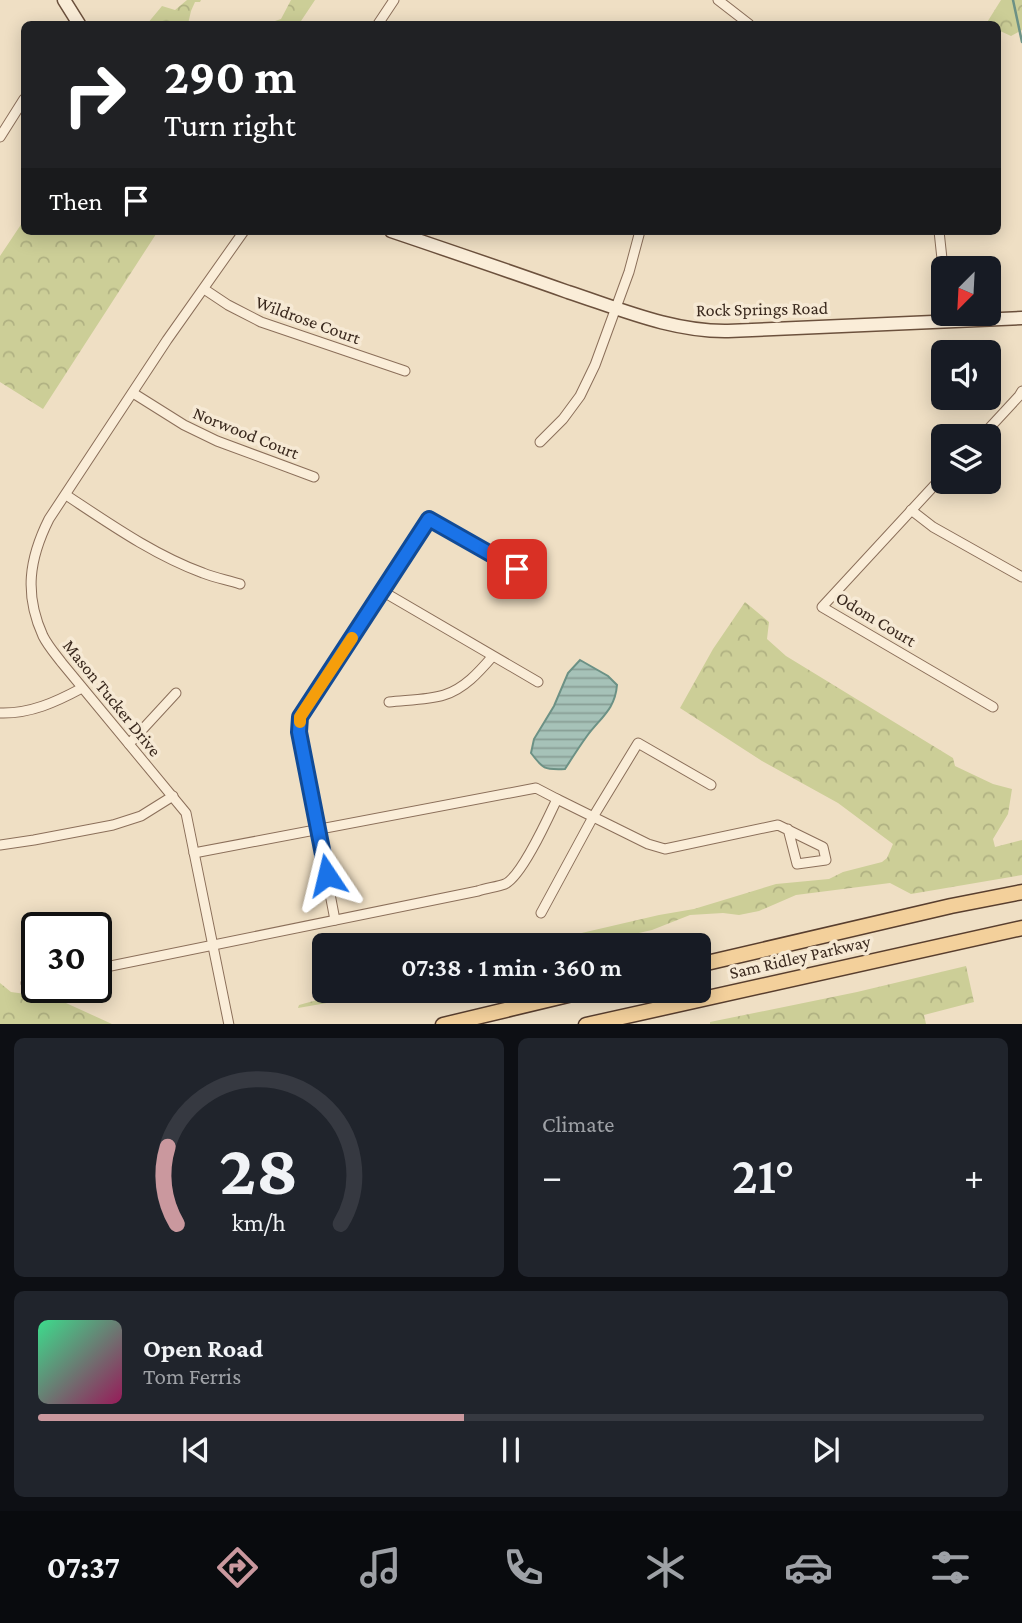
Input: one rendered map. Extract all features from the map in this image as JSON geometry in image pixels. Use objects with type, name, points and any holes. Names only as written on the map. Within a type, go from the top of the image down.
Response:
[{"type":"main road","name":"Sam Ridley Parkway","points":[[711,962],[1022,892]]},
{"type":"main road","name":"Sam Ridley Parkway","points":[[586,1024],[1022,928]]},
{"type":"main road","points":[[443,1024],[533,1003]]},
{"type":"street","points":[[64,0],[77,21]]},
{"type":"street","points":[[380,21],[394,0]]},
{"type":"street","points":[[718,0],[745,21]]},
{"type":"street","points":[[0,137],[21,104]]},
{"type":"street","name":"Mason Tucker Drive","points":[[229,1024],[186,813],[44,638],[34,610],[31,584],[38,540],[49,519],[167,340],[241,235]]},
{"type":"street","name":"Rock Springs Road","points":[[403,235],[615,308],[691,329],[722,331],[931,318]]},
{"type":"street","points":[[540,442],[563,419],[580,396],[595,365],[629,272],[639,235]]},
{"type":"street","points":[[939,235],[942,256]]},
{"type":"street","name":"Wildrose Court","points":[[204,289],[261,322],[405,371]]},
{"type":"street","name":"Rock Springs Road","points":[[1001,318],[1022,318]]},
{"type":"street","name":"Norwood Court","points":[[133,393],[217,442],[314,477]]},
{"type":"street","points":[[993,424],[1021,395]]},
{"type":"street","name":"Odom Court","points":[[931,489],[822,607],[993,706]]},
{"type":"street","points":[[66,495],[123,533],[158,552],[203,573],[240,584]]},
{"type":"street","points":[[911,510],[933,527],[1022,577]]},
{"type":"street","points":[[335,920],[299,732],[300,717],[429,519],[539,582]]},
{"type":"street","points":[[382,591],[538,682]]},
{"type":"street","points":[[389,702],[444,695],[461,687],[492,657]]},
{"type":"street","points":[[0,713],[37,709],[82,688]]},
{"type":"street","points":[[130,744],[176,693]]},
{"type":"street","points":[[541,913],[593,817],[638,743],[711,786]]},
{"type":"street","points":[[194,853],[536,788],[648,844],[665,849],[778,825],[823,847],[826,860],[797,864],[788,830]]},
{"type":"street","points":[[0,845],[113,825],[141,816],[173,796]]},
{"type":"street","points":[[112,966],[508,883],[521,868],[557,799]]},
{"type":"green space","points":[[187,0],[201,0],[195,2],[189,21],[150,21],[162,6],[175,10]]},
{"type":"green space","points":[[291,0],[315,0],[301,21],[275,21],[281,19]]},
{"type":"green space","points":[[1001,0],[1022,0],[1022,30],[1011,36],[1001,31],[1001,21],[988,21]]},
{"type":"green space","points":[[21,224],[21,235],[155,235],[43,409],[0,382],[0,256]]},
{"type":"green space","points":[[745,602],[769,622],[767,639],[786,656],[953,758],[955,766],[993,784],[1012,789],[1008,814],[993,839],[995,847],[1022,840],[1022,875],[911,894],[890,883],[796,895],[759,911],[739,915],[690,915],[639,933],[582,933],[694,909],[776,884],[829,879],[887,858],[893,844],[838,803],[762,761],[680,708],[713,649]]},
{"type":"green space","points":[[966,966],[974,1002],[924,1015],[926,1024],[710,1024],[710,1022],[857,992]]},
{"type":"green space","points":[[0,983],[11,992],[21,993],[21,1003],[66,1003],[112,1024],[0,1024]]},
{"type":"green space","points":[[312,1001],[327,1003],[298,1008],[299,1005]]},
{"type":"water","points":[[580,660],[608,676],[617,685],[616,694],[606,713],[565,769],[548,769],[531,753],[534,739],[554,706],[568,673]]},
{"type":"waterway","points":[[1013,0],[1022,42]]},
{"type":"slow traffic","points":[[300,722],[300,717],[352,638]]},
{"type":"route","points":[[327,875],[299,732],[300,717],[429,519],[517,569]]}]
